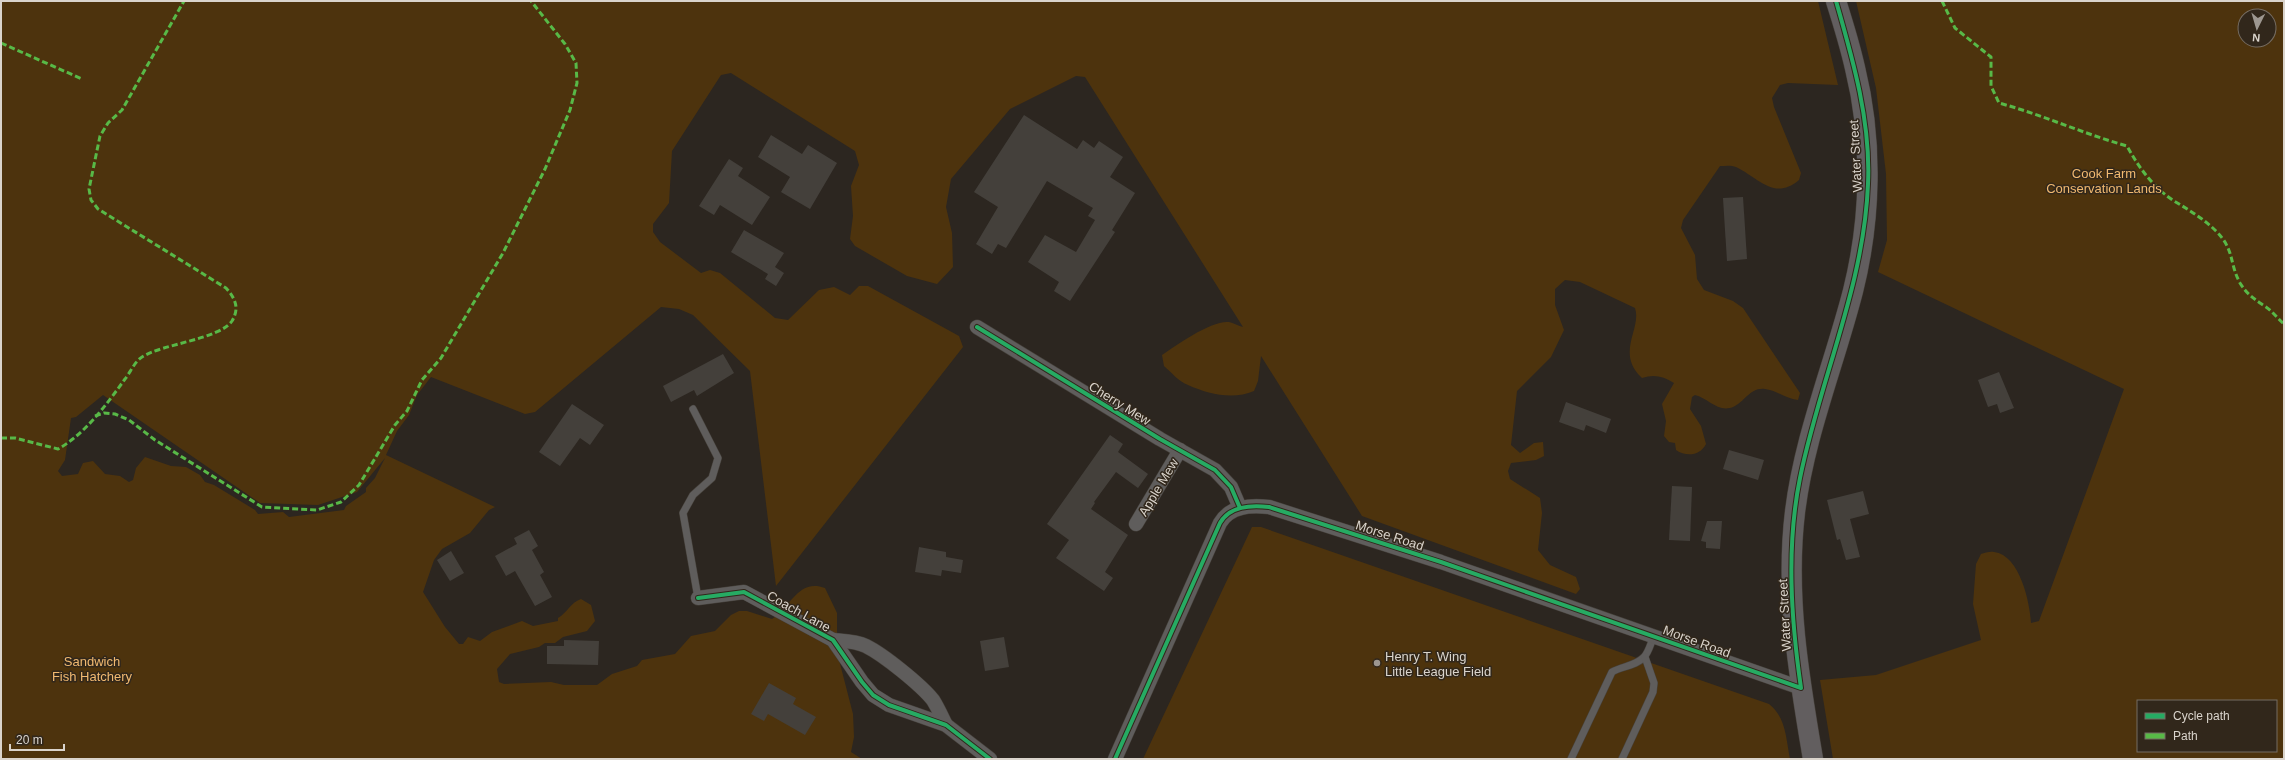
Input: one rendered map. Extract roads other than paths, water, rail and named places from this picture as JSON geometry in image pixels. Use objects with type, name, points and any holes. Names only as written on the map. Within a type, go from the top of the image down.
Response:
[{"type":"main road","name":"Water Street","points":[[1813,759],[1801,688],[1793,617],[1791,573],[1795,512],[1808,448],[1856,279],[1864,230],[1869,182],[1865,136],[1856,70],[1836,1]]},
{"type":"street","name":"Cherry Mew","points":[[977,326],[1215,470],[1231,487],[1240,508]]},
{"type":"street","name":"Apple Mew","points":[[1136,524],[1180,450]]},
{"type":"street","name":"Morse Road","points":[[1115,759],[1220,523],[1225,515],[1240,508],[1269,507],[1441,562],[1801,688]]},
{"type":"street","name":"Coach Lane","points":[[698,598],[744,592],[833,640],[849,641],[865,645],[878,653],[925,691],[933,701],[946,725]]},
{"type":"street","name":"Coach Lane","points":[[833,640],[862,682],[873,695],[889,705],[946,725],[990,759]]},
{"type":"lane","points":[[693,409],[718,458],[712,478],[693,495],[683,513],[698,598]]},
{"type":"lane","points":[[1571,759],[1612,672],[1619,668],[1634,664],[1645,657],[1654,636]]},
{"type":"lane","points":[[1622,759],[1653,692],[1654,683],[1645,657]]},
{"type":"place","name":"Henry T. Wing Little League Field","points":[[1377,663]]},
{"type":"park label","name":"Cook Farm Conservation Lands","points":[[2104,180]]},
{"type":"park label","name":"Sandwich Fish Hatchery","points":[[92,668]]}]
